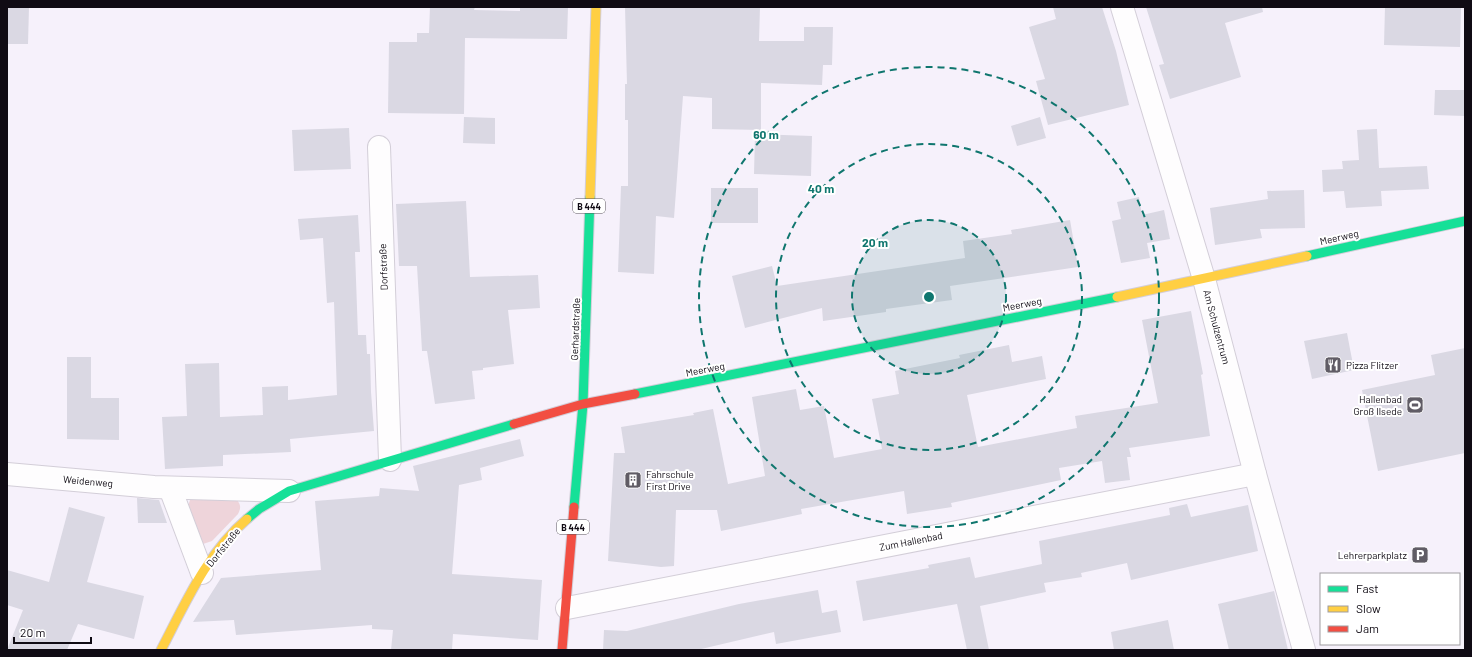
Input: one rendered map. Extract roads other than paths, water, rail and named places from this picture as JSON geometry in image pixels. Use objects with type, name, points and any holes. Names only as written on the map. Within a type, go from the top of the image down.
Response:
[{"type":"street","name":"Gerhardstraße","points":[[562,650],[567,608],[583,404],[596,7]]},
{"type":"street","name":"Am Schulzentrum","points":[[1122,7],[1204,279],[1255,474],[1304,650]]},
{"type":"street","name":"Dorfstraße","points":[[379,147],[390,460]]},
{"type":"street","name":"Meerweg","points":[[583,404],[1204,279],[1465,221]]},
{"type":"street","name":"Dorfstraße","points":[[161,650],[202,573],[234,530],[259,509],[289,491],[583,404]]},
{"type":"street","name":"Weidenweg","points":[[7,474],[170,488],[289,491]]},
{"type":"street","name":"Zum Hallenbad","points":[[567,608],[1255,474]]},
{"type":"street","points":[[170,488],[202,573]]},
{"type":"place","name":"Pizza Flitzer","points":[[1333,365]]},
{"type":"place","name":"Hallenbad Groß Ilsede","points":[[1415,405]]},
{"type":"place","name":"Fahrschule First Drive","points":[[633,480]]},
{"type":"place","name":"Lehrerparkplatz","points":[[1420,555]]}]
